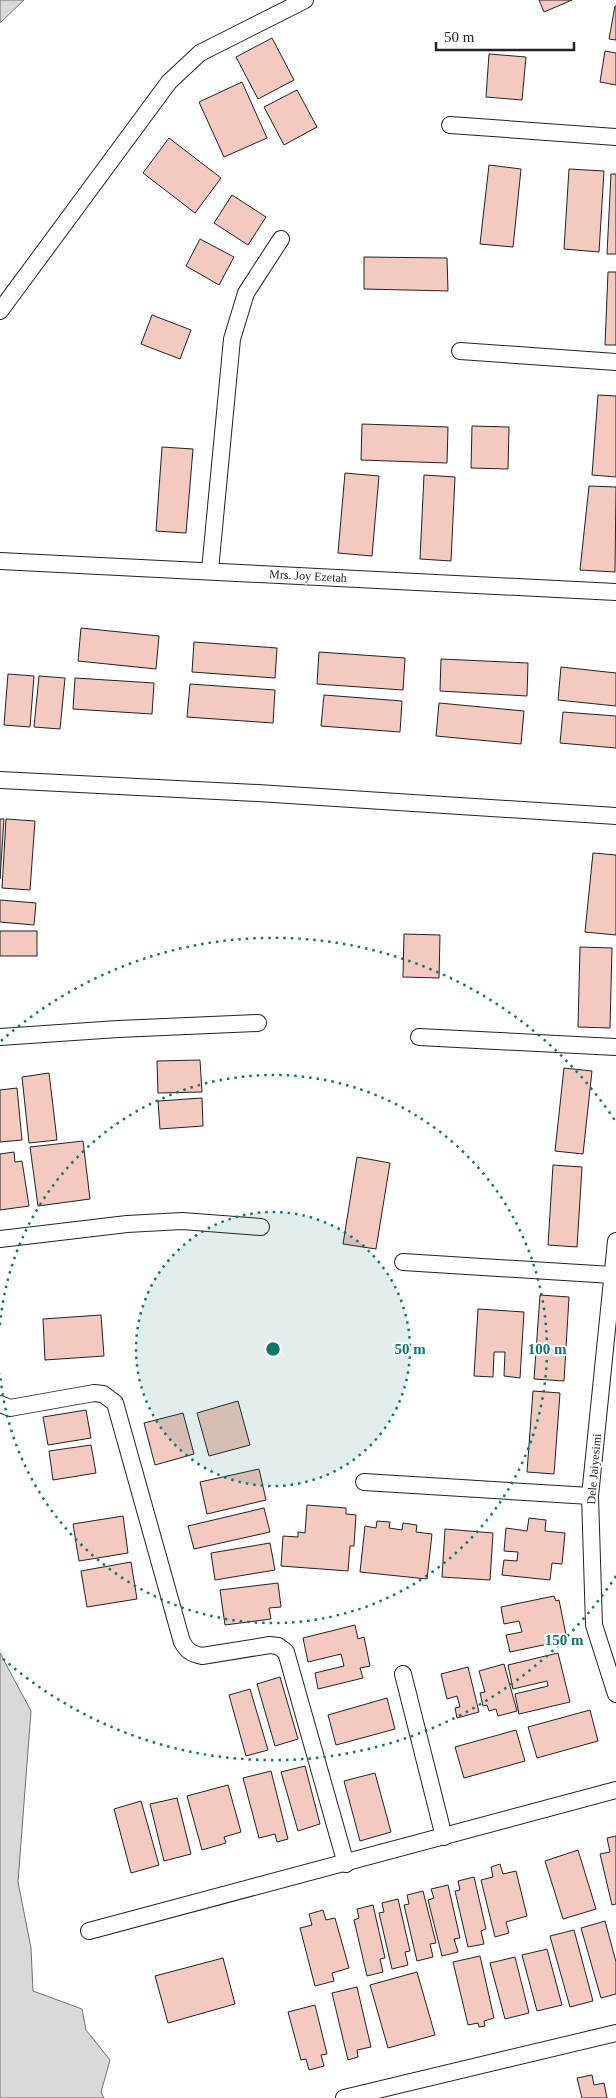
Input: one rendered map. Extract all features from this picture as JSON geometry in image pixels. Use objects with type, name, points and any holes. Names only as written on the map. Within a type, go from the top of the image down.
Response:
[{"type":"street","points":[[0,311],[169,82],[200,53],[306,0]]},
{"type":"street","points":[[450,125],[616,137]]},
{"type":"street","points":[[210,570],[232,339],[246,293],[281,239]]},
{"type":"street","points":[[460,351],[616,362]]},
{"type":"street","name":"Mrs. Joy Ezetah","points":[[0,561],[210,570],[616,592]]},
{"type":"street","points":[[0,780],[258,793],[616,816]]},
{"type":"street","points":[[0,1037],[118,1029],[258,1023]]},
{"type":"street","points":[[419,1037],[616,1047]]},
{"type":"street","points":[[0,1239],[127,1224],[182,1220],[261,1226]]},
{"type":"street","name":"Dele Jaiyesimi","points":[[616,1241],[590,1496],[594,1624],[616,1694]]},
{"type":"street","points":[[403,1262],[612,1275]]},
{"type":"street","points":[[0,1404],[10,1408],[94,1392],[103,1394],[116,1403],[182,1642],[186,1650],[193,1655],[202,1656],[270,1645],[278,1646],[286,1652],[346,1864]]},
{"type":"street","points":[[364,1482],[590,1496]]},
{"type":"street","points":[[403,1674],[444,1837]]},
{"type":"street","points":[[89,1931],[346,1864],[616,1790]]},
{"type":"street","points":[[344,2098],[381,2094],[616,2033]]},
{"type":"shaded area","points":[[0,0],[24,0],[0,23]]},
{"type":"shaded area","points":[[0,1653],[31,1711],[18,1882],[31,1948],[33,1991],[82,2009],[86,2030],[110,2060],[101,2092],[104,2098],[0,2098]]},
{"type":"building","points":[[539,0],[572,0],[544,12]]},
{"type":"building","points":[[616,6],[616,40],[609,39]]},
{"type":"building","points":[[272,38],[294,80],[258,99],[236,57]]},
{"type":"building","points":[[605,51],[616,53],[616,85],[600,82]]},
{"type":"building","points":[[489,54],[526,57],[522,100],[486,97]]},
{"type":"building","points":[[242,82],[267,138],[224,157],[199,102]]},
{"type":"building","points":[[297,90],[317,127],[284,145],[264,107]]},
{"type":"building","points":[[169,138],[221,178],[195,213],[143,173]]},
{"type":"building","points":[[489,165],[521,169],[513,247],[480,244]]},
{"type":"building","points":[[569,169],[604,171],[599,252],[564,249]]},
{"type":"building","points":[[611,174],[616,174],[616,254],[607,254]]},
{"type":"building","points":[[232,195],[266,217],[248,245],[214,223]]},
{"type":"building","points":[[200,239],[234,257],[219,285],[186,266]]},
{"type":"building","points":[[364,257],[447,258],[448,291],[364,289]]},
{"type":"building","points":[[608,272],[616,272],[616,345],[605,345]]},
{"type":"building","points":[[152,315],[191,330],[180,359],[141,344]]},
{"type":"building","points":[[598,395],[616,396],[616,477],[592,475]]},
{"type":"building","points":[[362,424],[448,427],[447,463],[361,460]]},
{"type":"building","points":[[472,426],[509,427],[508,469],[471,468]]},
{"type":"building","points":[[162,447],[193,449],[186,533],[156,531]]},
{"type":"building","points":[[345,473],[379,476],[372,556],[338,553]]},
{"type":"building","points":[[424,475],[455,477],[451,561],[420,559]]},
{"type":"building","points":[[589,486],[616,487],[615,572],[580,570]]},
{"type":"building","points":[[81,628],[159,636],[156,669],[78,661]]},
{"type":"building","points":[[194,642],[277,648],[275,678],[192,672]]},
{"type":"building","points":[[319,652],[405,658],[403,690],[317,684]]},
{"type":"building","points":[[441,659],[528,663],[527,696],[440,691]]},
{"type":"building","points":[[561,667],[616,673],[616,706],[558,700]]},
{"type":"building","points":[[8,674],[34,676],[30,727],[4,725]]},
{"type":"building","points":[[39,676],[65,678],[60,729],[34,727]]},
{"type":"building","points":[[75,678],[154,683],[152,714],[73,709]]},
{"type":"building","points":[[190,684],[275,690],[273,723],[187,717]]},
{"type":"building","points":[[324,695],[402,701],[400,732],[321,726]]},
{"type":"building","points":[[439,703],[524,711],[521,744],[436,736]]},
{"type":"building","points":[[563,712],[616,716],[616,748],[560,743]]},
{"type":"building","points":[[0,819],[4,819],[0,879]]},
{"type":"building","points":[[6,819],[35,821],[30,890],[2,888]]},
{"type":"building","points":[[593,853],[616,855],[616,935],[585,932]]},
{"type":"building","points":[[0,900],[36,903],[34,925],[0,922]]},
{"type":"building","points":[[0,931],[37,931],[37,956],[0,956]]},
{"type":"building","points":[[404,934],[440,935],[439,978],[403,977]]},
{"type":"building","points":[[580,947],[612,948],[610,1028],[578,1027]]},
{"type":"building","points":[[200,1060],[202,1092],[158,1093],[157,1061]]},
{"type":"building","points":[[564,1068],[592,1071],[583,1154],[555,1151]]},
{"type":"building","points":[[49,1073],[57,1140],[29,1143],[22,1077]]},
{"type":"building","points":[[17,1088],[22,1140],[0,1142],[0,1090]]},
{"type":"building","points":[[202,1098],[203,1126],[160,1129],[158,1101]]},
{"type":"building","points":[[83,1141],[90,1199],[38,1206],[30,1147]]},
{"type":"building","points":[[14,1152],[15,1162],[22,1161],[29,1206],[0,1210],[0,1154]]},
{"type":"building","points":[[357,1157],[390,1163],[376,1249],[343,1244]]},
{"type":"building","points":[[553,1165],[582,1167],[577,1247],[548,1245]]},
{"type":"building","points":[[540,1295],[569,1297],[564,1381],[534,1379]]},
{"type":"building","points":[[478,1309],[524,1312],[520,1378],[504,1376],[505,1352],[494,1352],[493,1377],[474,1376]]},
{"type":"building","points":[[101,1315],[104,1356],[45,1360],[43,1319]]},
{"type":"building","points":[[533,1391],[560,1393],[554,1474],[527,1472]]},
{"type":"building","points":[[238,1401],[250,1445],[209,1456],[197,1413]]},
{"type":"building","points":[[86,1410],[91,1438],[48,1445],[43,1417]]},
{"type":"building","points":[[183,1413],[194,1454],[155,1465],[144,1423]]},
{"type":"building","points":[[91,1445],[96,1473],[53,1480],[49,1451]]},
{"type":"building","points":[[259,1469],[266,1500],[207,1514],[200,1482]]},
{"type":"building","points":[[307,1505],[346,1508],[346,1514],[356,1515],[354,1546],[350,1546],[348,1571],[281,1566],[283,1536],[298,1537],[298,1532],[305,1533]]},
{"type":"building","points":[[264,1508],[270,1532],[194,1549],[188,1526]]},
{"type":"building","points":[[123,1516],[128,1553],[79,1561],[73,1524]]},
{"type":"building","points":[[529,1518],[546,1520],[545,1531],[565,1533],[562,1564],[552,1563],[550,1580],[502,1575],[504,1560],[517,1561],[518,1552],[504,1551],[506,1528],[527,1531]]},
{"type":"building","points":[[377,1521],[390,1522],[389,1528],[402,1530],[403,1523],[417,1525],[416,1532],[432,1534],[427,1579],[360,1572],[365,1526],[376,1528]]},
{"type":"building","points":[[445,1529],[493,1533],[490,1580],[442,1577]]},
{"type":"building","points":[[270,1543],[275,1570],[215,1580],[211,1553]]},
{"type":"building","points":[[131,1562],[137,1599],[87,1607],[81,1571]]},
{"type":"building","points":[[278,1583],[281,1607],[269,1608],[271,1619],[225,1625],[220,1590]]},
{"type":"building","points":[[554,1596],[556,1601],[559,1600],[567,1640],[510,1652],[506,1635],[522,1632],[519,1621],[504,1624],[501,1607]]},
{"type":"building","points":[[355,1625],[358,1639],[364,1637],[370,1666],[360,1668],[363,1678],[318,1689],[315,1673],[344,1666],[341,1654],[308,1662],[303,1638]]},
{"type":"building","points":[[558,1653],[570,1702],[519,1714],[515,1694],[548,1686],[547,1681],[513,1689],[508,1665]]},
{"type":"building","points":[[504,1664],[517,1711],[498,1716],[496,1709],[489,1711],[487,1705],[483,1706],[480,1693],[485,1692],[479,1671]]},
{"type":"building","points":[[468,1667],[479,1712],[457,1718],[455,1708],[460,1707],[457,1696],[447,1699],[441,1674]]},
{"type":"building","points":[[280,1677],[298,1739],[275,1746],[257,1684]]},
{"type":"building","points":[[250,1689],[268,1750],[246,1756],[229,1695]]},
{"type":"building","points":[[387,1698],[395,1729],[336,1745],[328,1715]]},
{"type":"building","points":[[590,1710],[598,1741],[537,1758],[528,1727]]},
{"type":"building","points":[[516,1730],[525,1761],[464,1778],[455,1747]]},
{"type":"building","points":[[305,1766],[320,1824],[298,1831],[281,1772]]},
{"type":"building","points":[[271,1771],[288,1839],[277,1842],[275,1834],[259,1838],[243,1778]]},
{"type":"building","points":[[375,1773],[391,1832],[360,1841],[344,1781]]},
{"type":"building","points":[[228,1785],[241,1832],[224,1837],[226,1843],[202,1850],[187,1796]]},
{"type":"building","points":[[177,1798],[191,1854],[164,1861],[150,1804]]},
{"type":"building","points":[[141,1801],[159,1865],[131,1873],[114,1809]]},
{"type":"building","points":[[616,1836],[616,1904],[612,1905],[600,1854],[610,1852],[607,1838]]},
{"type":"building","points":[[578,1850],[596,1909],[563,1919],[545,1861]]},
{"type":"building","points":[[500,1864],[503,1874],[516,1871],[527,1916],[506,1922],[509,1933],[495,1937],[481,1880],[493,1877],[491,1867]]},
{"type":"building","points":[[474,1877],[486,1929],[481,1931],[484,1944],[468,1947],[455,1891],[460,1890],[458,1881]]},
{"type":"building","points":[[448,1885],[460,1938],[454,1939],[458,1952],[442,1956],[428,1900],[434,1898],[431,1889]]},
{"type":"building","points":[[423,1891],[436,1943],[430,1944],[433,1957],[417,1961],[404,1905],[409,1904],[407,1895]]},
{"type":"building","points":[[398,1899],[410,1951],[405,1952],[408,1965],[392,1969],[379,1913],[384,1912],[382,1903]]},
{"type":"building","points":[[373,1905],[385,1958],[380,1959],[383,1972],[367,1976],[354,1920],[359,1918],[357,1909]]},
{"type":"building","points":[[323,1910],[326,1920],[335,1918],[349,1968],[332,1973],[334,1981],[315,1986],[300,1928],[312,1925],[309,1914]]},
{"type":"building","points":[[605,1921],[616,1962],[616,1994],[601,1998],[581,1928]]},
{"type":"building","points":[[574,1930],[593,2001],[570,2007],[550,1936]]},
{"type":"building","points":[[547,1949],[562,2005],[537,2011],[522,1955]]},
{"type":"building","points":[[480,1956],[494,2018],[484,2021],[485,2026],[479,2027],[478,2023],[468,2025],[453,1962]]},
{"type":"building","points":[[515,1957],[529,2013],[505,2019],[490,1963]]},
{"type":"building","points":[[223,1958],[235,2004],[168,2023],[155,1976]]},
{"type":"building","points":[[417,1972],[435,2035],[388,2048],[370,1985]]},
{"type":"building","points":[[357,1987],[371,2047],[357,2050],[358,2057],[348,2060],[332,1993]]},
{"type":"building","points":[[315,2005],[327,2054],[321,2055],[324,2066],[309,2070],[306,2059],[301,2060],[288,2012]]},
{"type":"building","points":[[592,2075],[594,2085],[604,2083],[607,2098],[582,2098],[577,2078]]}]
